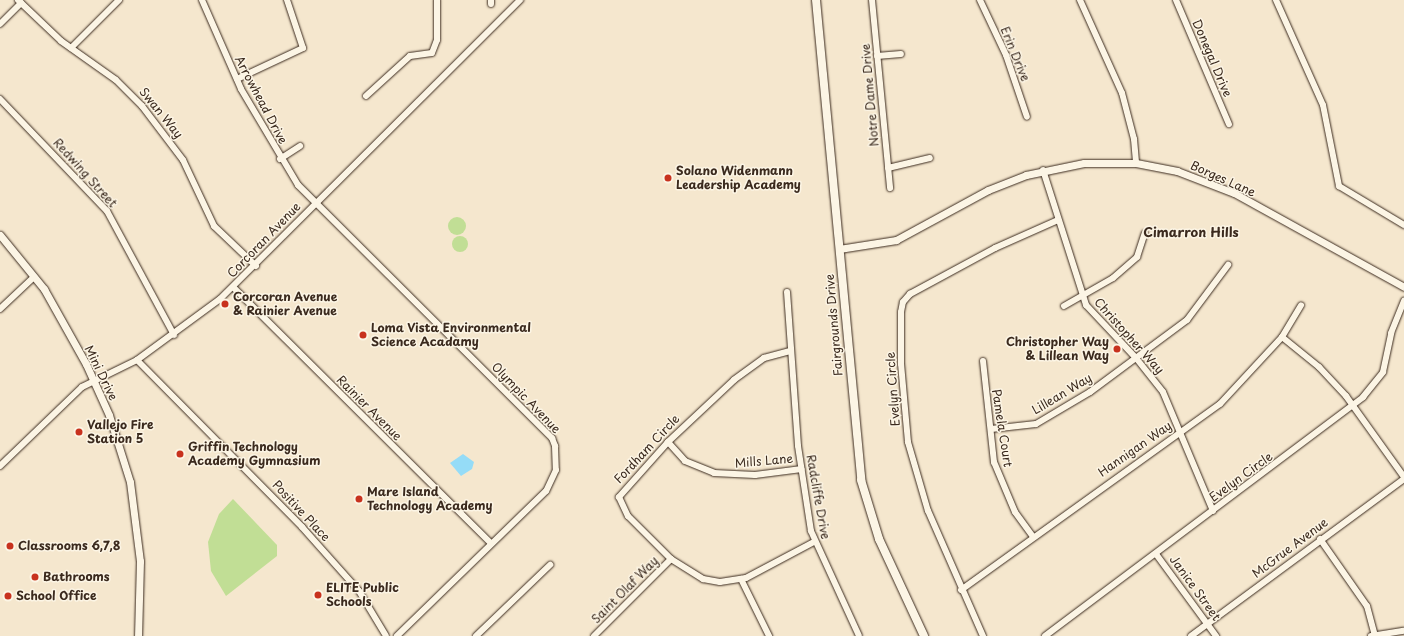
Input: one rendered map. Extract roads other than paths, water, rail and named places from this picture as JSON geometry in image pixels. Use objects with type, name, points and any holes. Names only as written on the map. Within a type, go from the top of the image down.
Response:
[{"type":"main road","name":"Fairgrounds Drive","points":[[816,0],[861,480],[879,539],[924,636]]},
{"type":"street","points":[[71,48],[119,0]]},
{"type":"street","name":"Arrowhead Drive","points":[[202,0],[237,79],[280,159],[315,203]]},
{"type":"street","points":[[237,79],[303,48],[287,0]]},
{"type":"street","points":[[366,96],[410,56],[432,54],[436,47],[437,0]]},
{"type":"street","name":"Corcoran Avenue","points":[[0,466],[65,402],[94,381],[136,360],[174,335],[233,287],[256,266],[315,203],[520,0]]},
{"type":"street","name":"Notre Dame Drive","points":[[872,0],[890,188]]},
{"type":"street","name":"Erin Drive","points":[[980,0],[1006,55],[1027,117]]},
{"type":"street","points":[[1080,0],[1122,93],[1134,139],[1136,163]]},
{"type":"street","name":"Donegal Drive","points":[[1176,0],[1229,124]]},
{"type":"street","points":[[1276,0],[1323,105],[1339,186],[1404,225]]},
{"type":"street","points":[[0,24],[19,2]]},
{"type":"street","name":"Swan Way","points":[[19,2],[71,48],[116,80],[142,106],[183,160],[214,226],[256,266]]},
{"type":"street","points":[[877,56],[901,54]]},
{"type":"street","name":"Redwing Street","points":[[0,99],[107,211],[174,335]]},
{"type":"street","points":[[280,159],[300,146]]},
{"type":"street","points":[[888,168],[930,158]]},
{"type":"street","name":"Borges Lane","points":[[839,249],[896,240],[988,190],[1043,170],[1084,163],[1136,163],[1177,171],[1234,193],[1404,287]]},
{"type":"street","name":"Christopher Way","points":[[1043,170],[1081,296],[1097,321],[1136,358],[1163,392],[1213,511]]},
{"type":"street","name":"Olympic Avenue","points":[[315,203],[552,438],[557,458],[553,482],[397,636]]},
{"type":"street","name":"Evelyn Circle","points":[[983,636],[961,590],[928,512],[908,442],[901,364],[903,302],[910,294],[994,248],[1058,220]]},
{"type":"street","points":[[1064,306],[1113,278],[1136,257],[1145,233]]},
{"type":"street","name":"Mini Drive","points":[[0,235],[34,277],[94,381],[109,415],[130,482],[140,561],[138,636]]},
{"type":"street","name":"Lillean Way","points":[[991,429],[1027,425],[1048,418],[1136,358],[1187,320],[1228,265]]},
{"type":"street","points":[[0,309],[34,277]]},
{"type":"street","name":"Rainier Avenue","points":[[233,287],[250,302],[418,474],[491,543]]},
{"type":"street","name":"Radcliffe Drive","points":[[787,292],[790,351],[802,469],[814,542],[859,636]]},
{"type":"street","name":"Evelyn Circle","points":[[1045,636],[1353,406],[1383,372],[1391,333],[1404,301]]},
{"type":"street","name":"Hannigan Way","points":[[961,590],[1180,431],[1220,404],[1282,337],[1301,305]]},
{"type":"street","points":[[1282,337],[1319,367],[1353,406],[1404,478]]},
{"type":"street","name":"Fordham Circle","points":[[790,351],[751,365],[668,442],[619,497],[628,516],[671,559],[703,579],[741,579],[814,542]]},
{"type":"street","name":"Positive Place","points":[[136,360],[227,451],[359,592],[386,636]]},
{"type":"street","name":"Pamela Court","points":[[983,362],[991,429],[1000,482],[1033,537]]},
{"type":"street","name":"Mills Lane","points":[[668,442],[685,461],[714,473],[755,475],[802,469]]},
{"type":"street","name":"McGrue Avenue","points":[[1191,636],[1404,478]]},
{"type":"street","points":[[1320,540],[1367,606],[1373,636],[1404,631]]},
{"type":"street","name":"Janice Street","points":[[1156,554],[1216,636]]},
{"type":"street","name":"Saint Olaf Way","points":[[594,636],[671,559]]},
{"type":"street","points":[[476,636],[550,565]]},
{"type":"street","points":[[741,579],[768,636]]},
{"type":"water","points":[[463,454],[474,462],[472,469],[461,476],[450,463]]},
{"type":"place","name":"Solano Widenmann Leadership Academy","points":[[668,178]]},
{"type":"place","name":"Corcoran Avenue & Rainier Avenue","points":[[225,304]]},
{"type":"place","name":"Loma Vista Environmental Science Acadamy","points":[[363,335]]},
{"type":"place","name":"Christopher Way & Lillean Way","points":[[1117,349]]},
{"type":"place","name":"Vallejo Fire Station 5","points":[[79,432]]},
{"type":"place","name":"Griffin Technology Academy Gymnasium","points":[[180,454]]},
{"type":"place","name":"Mare Island Technology Academy","points":[[359,499]]},
{"type":"place","name":"Classrooms 6,7,8","points":[[10,546]]},
{"type":"place","name":"Bathrooms","points":[[35,577]]},
{"type":"place","name":"ELITE Public Schools","points":[[318,595]]},
{"type":"place","name":"School Office","points":[[8,596]]},
{"type":"district","name":"Cimarron Hills","points":[[1191,232]]}]
